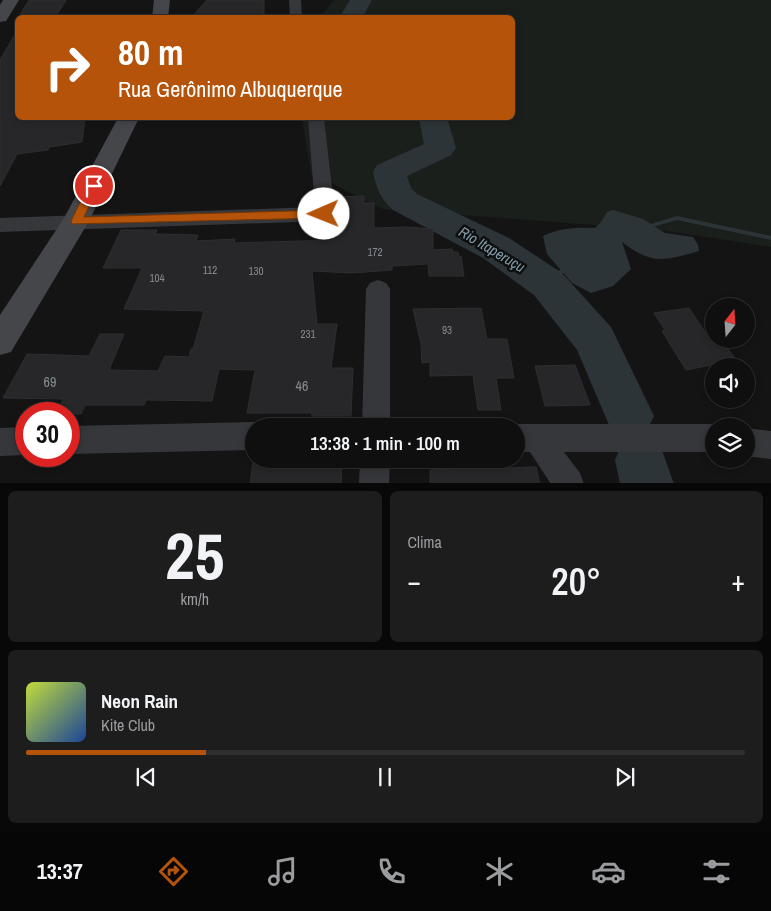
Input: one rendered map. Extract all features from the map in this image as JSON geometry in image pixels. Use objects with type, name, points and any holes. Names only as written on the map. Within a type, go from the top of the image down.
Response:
[{"type":"street","points":[[0,17],[11,0]]},
{"type":"street","points":[[160,15],[162,0]]},
{"type":"street","points":[[295,0],[296,15]]},
{"type":"street","points":[[0,342],[76,221],[127,120]]},
{"type":"street","points":[[0,226],[76,221],[324,214],[316,120]]},
{"type":"street","points":[[376,418],[378,289]]},
{"type":"street","points":[[80,440],[245,436]]},
{"type":"street","points":[[527,438],[705,438]]},
{"type":"street","points":[[527,438],[568,483]]},
{"type":"street","points":[[0,442],[15,441]]},
{"type":"street","points":[[755,443],[771,445]]},
{"type":"street","points":[[374,483],[375,468]]},
{"type":"shaded area","points":[[334,0],[771,0],[771,247],[661,230],[383,209],[311,173],[302,120],[515,120],[515,15],[322,15]]},
{"type":"shaded area","points":[[613,210],[643,219],[665,233],[693,237],[699,251],[667,259],[650,258],[622,242],[631,269],[613,286],[591,293],[572,283],[547,254],[543,236],[568,229],[595,228],[607,212]]},
{"type":"building","points":[[29,0],[66,0],[57,15],[20,15]]},
{"type":"building","points":[[207,0],[264,0],[264,15],[194,15]]},
{"type":"building","points":[[15,34],[15,120],[85,120],[82,142],[49,147],[48,150],[17,154],[0,186],[0,60]]},
{"type":"building","points":[[364,196],[364,203],[374,203],[374,228],[406,227],[433,229],[433,250],[452,249],[453,252],[458,252],[459,257],[461,256],[464,276],[429,276],[428,264],[392,266],[392,270],[352,273],[312,271],[317,324],[337,324],[331,368],[353,368],[351,416],[312,416],[312,413],[247,413],[255,370],[219,369],[212,401],[146,400],[144,405],[85,405],[80,414],[80,402],[62,402],[63,399],[3,398],[27,354],[89,356],[100,334],[124,334],[109,370],[158,371],[165,356],[189,357],[204,311],[124,309],[142,268],[103,268],[121,230],[157,230],[155,234],[198,235],[196,241],[235,239],[234,243],[332,240],[333,231],[336,231],[337,197]]},
{"type":"building","points":[[481,308],[487,339],[507,339],[514,378],[496,378],[501,410],[478,410],[473,375],[430,376],[430,362],[422,363],[421,344],[413,309]]},
{"type":"building","points":[[689,308],[705,332],[705,348],[727,348],[735,358],[705,358],[705,366],[686,370],[662,331],[665,330],[654,313]]},
{"type":"building","points":[[575,365],[590,405],[545,406],[535,366]]},
{"type":"building","points":[[536,467],[540,483],[430,483],[430,470]]},
{"type":"building","points":[[252,468],[342,468],[341,483],[250,483]]},
{"type":"waterway","name":"Rio Itaperuçu","points":[[352,15],[361,0]]},
{"type":"waterway","name":"Rio Itaperuçu","points":[[433,120],[440,148],[389,172],[395,193],[405,202],[496,248],[548,284],[595,340],[629,416]]},
{"type":"waterway","points":[[646,227],[677,218],[771,238]]},
{"type":"waterway","points":[[548,284],[568,266]]},
{"type":"waterway","name":"Rio Itaperuçu","points":[[641,460],[647,483]]},
{"type":"route","points":[[94,186],[76,221],[324,214]]}]
